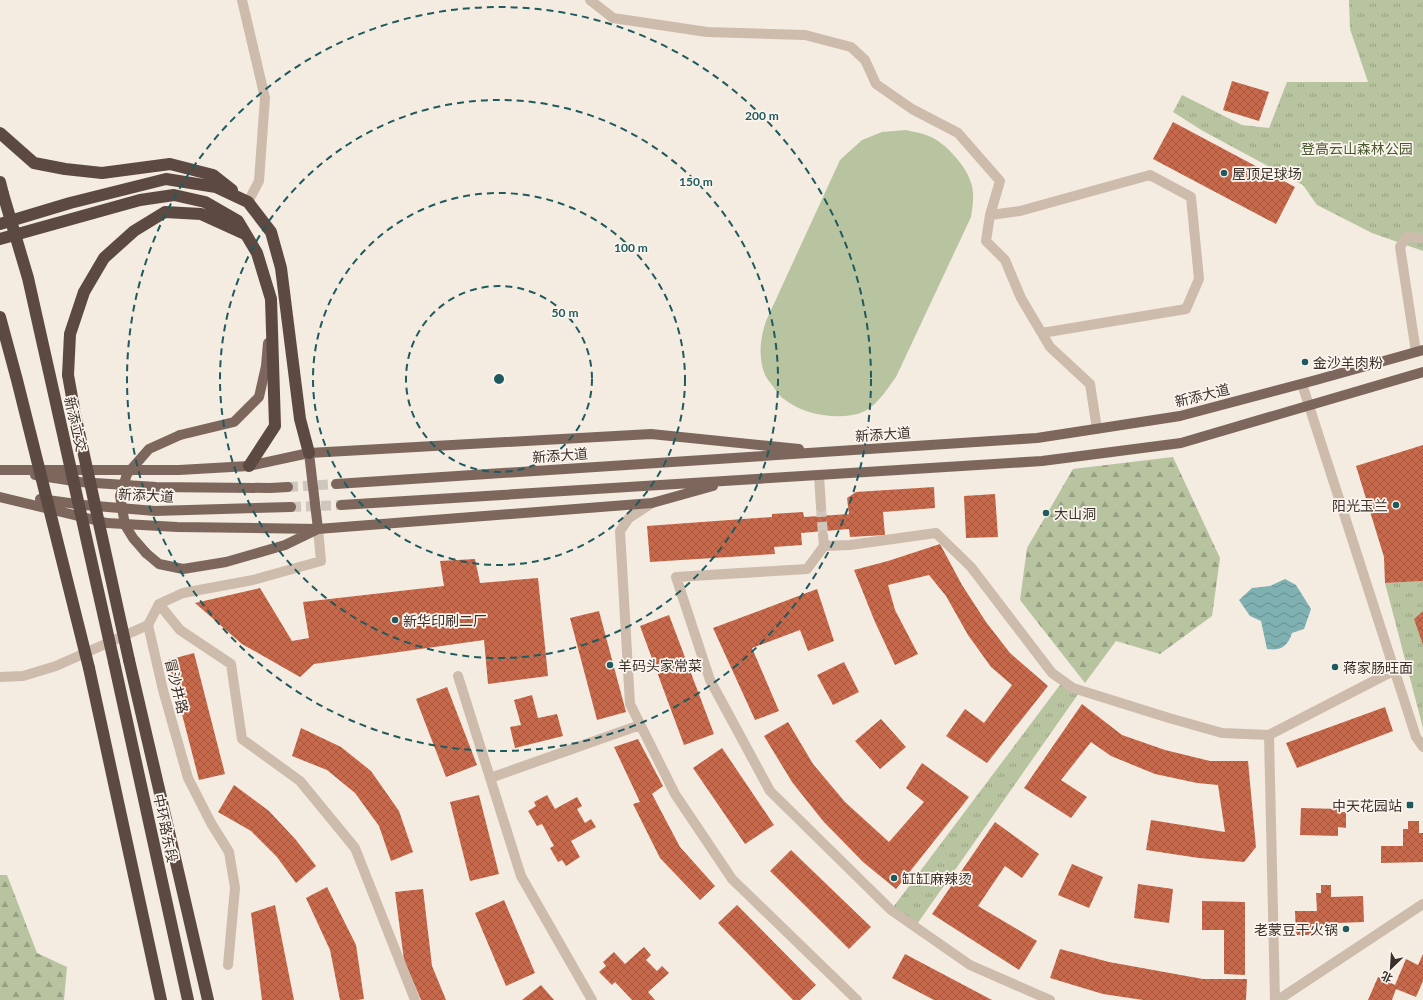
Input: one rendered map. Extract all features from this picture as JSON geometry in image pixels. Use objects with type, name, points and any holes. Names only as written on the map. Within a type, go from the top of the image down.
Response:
[{"type":"highway","points":[[0,133],[34,163],[65,169],[102,172],[170,164],[213,175],[248,202],[271,232],[281,268],[300,419],[310,453]]},
{"type":"highway","points":[[0,224],[70,203],[166,179],[216,187],[248,202]]},
{"type":"highway","name":"新添立交","points":[[1,188],[28,278],[114,662]]},
{"type":"highway","points":[[0,239],[140,200],[174,195],[205,202],[238,220],[256,253],[271,299],[275,426],[249,466]]},
{"type":"highway","points":[[208,1000],[129,660],[75,414],[68,375],[70,334],[84,292],[104,258],[134,231],[165,212],[201,214],[245,234]]},
{"type":"highway","points":[[0,317],[89,668],[161,1000]]},
{"type":"highway","name":"中环路东段","points":[[114,662],[188,1000]]},
{"type":"main road","points":[[271,299],[266,366],[259,398],[234,422],[180,435],[149,449],[127,474],[120,496],[125,525],[133,538],[146,553],[159,564],[183,569],[226,562],[285,545],[318,529]]},
{"type":"main road","name":"新添大道","points":[[336,484],[1037,438],[1180,416],[1420,351]]},
{"type":"main road","points":[[341,505],[1042,461],[1181,443],[1423,372]]},
{"type":"main road","points":[[0,470],[179,470],[249,466],[310,453],[651,434],[828,452]]},
{"type":"main road","points":[[310,453],[318,529]]},
{"type":"main road","name":"新添大道","points":[[0,470],[80,482],[156,487],[270,488],[288,486]]},
{"type":"main road","points":[[0,495],[107,523],[318,529],[652,503],[732,481]]},
{"type":"main road","name":"新添大道","points":[[0,495],[84,505],[155,511],[291,507]]},
{"type":"street","points":[[242,0],[265,98],[259,181],[248,202]]},
{"type":"street","points":[[590,0],[613,18],[707,32],[805,35],[851,47],[865,60],[876,84],[912,109],[958,133],[1000,181],[990,215],[986,241],[1005,260],[1021,298],[1050,347],[1090,384],[1098,429]]},
{"type":"street","points":[[990,215],[1020,211],[1150,175],[1191,197],[1199,279],[1186,309],[1042,333]]},
{"type":"street","points":[[1420,351],[1400,247],[1406,237],[1423,238]]},
{"type":"street","points":[[1302,384],[1416,737],[1423,747]]},
{"type":"street","points":[[820,475],[821,508]]},
{"type":"street","points":[[652,503],[629,518],[620,530],[630,704],[675,794],[732,879],[857,1000]]},
{"type":"street","points":[[0,677],[23,676],[56,666],[148,625],[159,604],[183,593],[254,580],[321,561],[318,529]]},
{"type":"street","points":[[824,546],[850,545],[936,532],[971,567],[1052,673],[1073,688],[1222,733],[1269,736],[1395,670]]},
{"type":"street","points":[[823,535],[824,546],[807,569],[676,577],[710,680],[770,791],[891,910],[970,965],[1050,1000]]},
{"type":"street","points":[[159,604],[180,630],[231,664],[242,739],[300,780],[355,848],[415,1000]]},
{"type":"street","name":"冒沙井路","points":[[148,625],[163,690],[188,778],[211,822],[229,852],[235,888],[228,965]]},
{"type":"street","points":[[458,676],[521,876],[592,1000]]},
{"type":"street","points":[[490,778],[640,725]]},
{"type":"street","points":[[1269,736],[1275,1000]]},
{"type":"street","points":[[1278,1000],[1423,904]]},
{"type":"green space","name":"登高云山森林公园","points":[[1349,0],[1423,0],[1423,251],[1372,233],[1317,205],[1303,185],[1203,131],[1173,112],[1182,95],[1242,125],[1269,128],[1287,82],[1368,82],[1350,29]]},
{"type":"green space","points":[[906,130],[925,134],[931,137],[948,149],[959,161],[972,184],[973,203],[971,217],[896,377],[886,391],[870,408],[856,414],[834,416],[812,413],[792,405],[781,396],[765,375],[761,362],[761,348],[762,334],[766,321],[840,160],[862,140],[882,132]]},
{"type":"green space","points":[[1173,457],[1220,558],[1212,616],[1160,654],[1116,641],[1085,683],[1020,600],[1027,548],[1073,469]]},
{"type":"green space","points":[[1423,581],[1423,728],[1385,583]]},
{"type":"green space","points":[[1063,681],[1081,690],[915,927],[891,910]]},
{"type":"green space","points":[[0,875],[7,875],[37,953],[67,967],[64,1000],[0,1000]]},
{"type":"water","points":[[1285,579],[1296,585],[1311,609],[1304,629],[1292,633],[1283,647],[1267,649],[1261,621],[1250,616],[1239,600],[1252,588],[1270,586]]},
{"type":"building","points":[[1232,81],[1269,92],[1259,121],[1223,110]]},
{"type":"building","name":"屋顶足球场","points":[[1173,122],[1295,187],[1276,224],[1153,159]]},
{"type":"building","name":"阳光玉兰","points":[[1423,445],[1423,581],[1385,583],[1384,557],[1356,466]]},
{"type":"building","points":[[934,487],[935,508],[883,512],[885,535],[850,537],[849,529],[801,533],[802,545],[774,547],[775,554],[650,562],[647,526],[772,517],[772,514],[803,512],[804,517],[849,514],[847,498],[856,492]]},
{"type":"building","points":[[995,494],[998,537],[966,538],[964,496]]},
{"type":"building","points":[[940,544],[962,585],[986,622],[1010,653],[1048,686],[987,763],[946,736],[965,709],[984,723],[1012,685],[991,667],[968,635],[946,596],[929,575],[888,585],[895,610],[918,654],[895,665],[875,622],[854,570],[888,561]]},
{"type":"building","points":[[475,559],[480,583],[538,578],[548,676],[488,684],[484,640],[314,664],[300,677],[242,644],[195,603],[260,588],[292,641],[309,638],[303,602],[444,586],[440,561]]},
{"type":"building","points":[[817,589],[834,641],[808,651],[800,630],[752,648],[779,711],[755,720],[713,628]]},
{"type":"building","points":[[599,611],[626,712],[597,720],[570,618]]},
{"type":"building","points":[[1423,611],[1423,645],[1414,619]]},
{"type":"building","points":[[669,615],[714,734],[684,745],[640,626]]},
{"type":"building","points":[[194,653],[225,774],[199,780],[168,660]]},
{"type":"building","points":[[844,662],[859,692],[833,705],[817,675]]},
{"type":"building","points":[[447,687],[477,765],[446,777],[416,699]]},
{"type":"building","points":[[532,695],[538,718],[557,714],[563,736],[515,748],[510,727],[521,725],[514,700]]},
{"type":"building","points":[[1082,704],[1122,735],[1165,750],[1210,761],[1248,761],[1256,847],[1244,862],[1199,858],[1146,850],[1151,820],[1225,832],[1218,785],[1197,783],[1155,774],[1111,756],[1091,742],[1061,780],[1087,797],[1071,818],[1024,788]]},
{"type":"building","points":[[1385,707],[1393,731],[1297,768],[1286,743]]},
{"type":"building","points":[[881,719],[906,747],[880,769],[855,741]]},
{"type":"building","points":[[788,722],[813,764],[845,802],[889,842],[924,802],[906,788],[922,763],[969,797],[896,889],[863,862],[823,821],[792,782],[764,736]]},
{"type":"building","points":[[301,728],[341,747],[371,771],[399,811],[413,852],[391,861],[379,826],[355,793],[327,770],[292,756]]},
{"type":"building","points":[[638,739],[663,786],[652,794],[680,847],[715,886],[700,900],[660,858],[633,804],[640,802],[614,747]]},
{"type":"building","points":[[722,748],[774,825],[745,844],[693,768]]},
{"type":"building","points":[[234,785],[269,811],[296,840],[316,866],[296,883],[277,857],[251,831],[218,812]]},
{"type":"building","points":[[479,795],[499,874],[470,881],[450,802]]},
{"type":"building","points":[[547,795],[555,809],[577,797],[582,806],[577,809],[585,823],[591,819],[596,827],[571,841],[580,857],[566,866],[562,860],[558,862],[550,848],[554,846],[542,824],[537,826],[528,811],[536,806],[534,802]]},
{"type":"building","points":[[1301,808],[1339,809],[1339,812],[1346,812],[1346,828],[1338,827],[1338,836],[1300,835]]},
{"type":"building","points":[[1408,821],[1419,821],[1419,833],[1423,833],[1423,862],[1381,863],[1381,846],[1403,846],[1403,829],[1408,829]]},
{"type":"building","points":[[995,822],[1039,854],[1022,878],[1005,866],[978,906],[1037,941],[1019,970],[932,914]]},
{"type":"building","points":[[791,850],[871,927],[849,949],[770,871]]},
{"type":"building","points":[[1072,864],[1103,877],[1089,908],[1058,895]]},
{"type":"building","points":[[1138,884],[1173,889],[1169,923],[1134,918]]},
{"type":"building","points":[[1321,885],[1331,885],[1331,897],[1363,896],[1364,922],[1336,923],[1336,927],[1320,928],[1320,935],[1296,935],[1295,911],[1317,911],[1316,893],[1321,893]]},
{"type":"building","points":[[327,887],[356,945],[364,999],[340,1000],[330,950],[306,898]]},
{"type":"building","points":[[423,889],[432,966],[446,1000],[421,1000],[404,960],[395,892]]},
{"type":"building","points":[[504,900],[535,973],[506,986],[475,913]]},
{"type":"building","points":[[1202,901],[1245,902],[1245,975],[1224,974],[1224,930],[1202,930]]},
{"type":"building","points":[[275,905],[294,1000],[262,1000],[251,913]]},
{"type":"building","points":[[737,905],[816,985],[800,1000],[793,1000],[718,923]]},
{"type":"building","points":[[644,947],[651,955],[646,960],[657,971],[662,966],[669,973],[648,992],[655,1000],[632,1000],[615,982],[612,985],[599,972],[606,966],[603,962],[614,952],[625,964]]},
{"type":"building","points":[[1060,949],[1109,962],[1203,979],[1247,979],[1246,1000],[1143,1000],[1103,994],[1050,978]]},
{"type":"building","points":[[905,954],[992,1000],[934,1000],[892,978]]},
{"type":"building","points":[[1423,954],[1423,981],[1416,997],[1396,989],[1392,1000],[1368,1000],[1378,977],[1395,985],[1406,959],[1418,965]]},
{"type":"building","points":[[541,985],[554,1000],[522,1000]]},
{"type":"tunnel","points":[[288,487],[336,484]]},
{"type":"tunnel","points":[[291,507],[341,505]]},
{"type":"tunnel","points":[[821,507],[823,535]]},
{"type":"place","name":"屋顶足球场","points":[[1224,173]]},
{"type":"place","name":"金沙羊肉粉","points":[[1305,362]]},
{"type":"place","name":"阳光玉兰","points":[[1396,505]]},
{"type":"place","name":"大山洞","points":[[1046,513]]},
{"type":"place","name":"新华印刷二厂","points":[[395,620]]},
{"type":"place","name":"羊码头家常菜","points":[[610,665]]},
{"type":"place","name":"蒋家肠旺面","points":[[1335,667]]},
{"type":"place","name":"中天花园站","points":[[1410,805]]},
{"type":"place","name":"缸缸麻辣烫","points":[[894,878]]},
{"type":"place","name":"老蒙豆干火锅","points":[[1346,929]]}]
